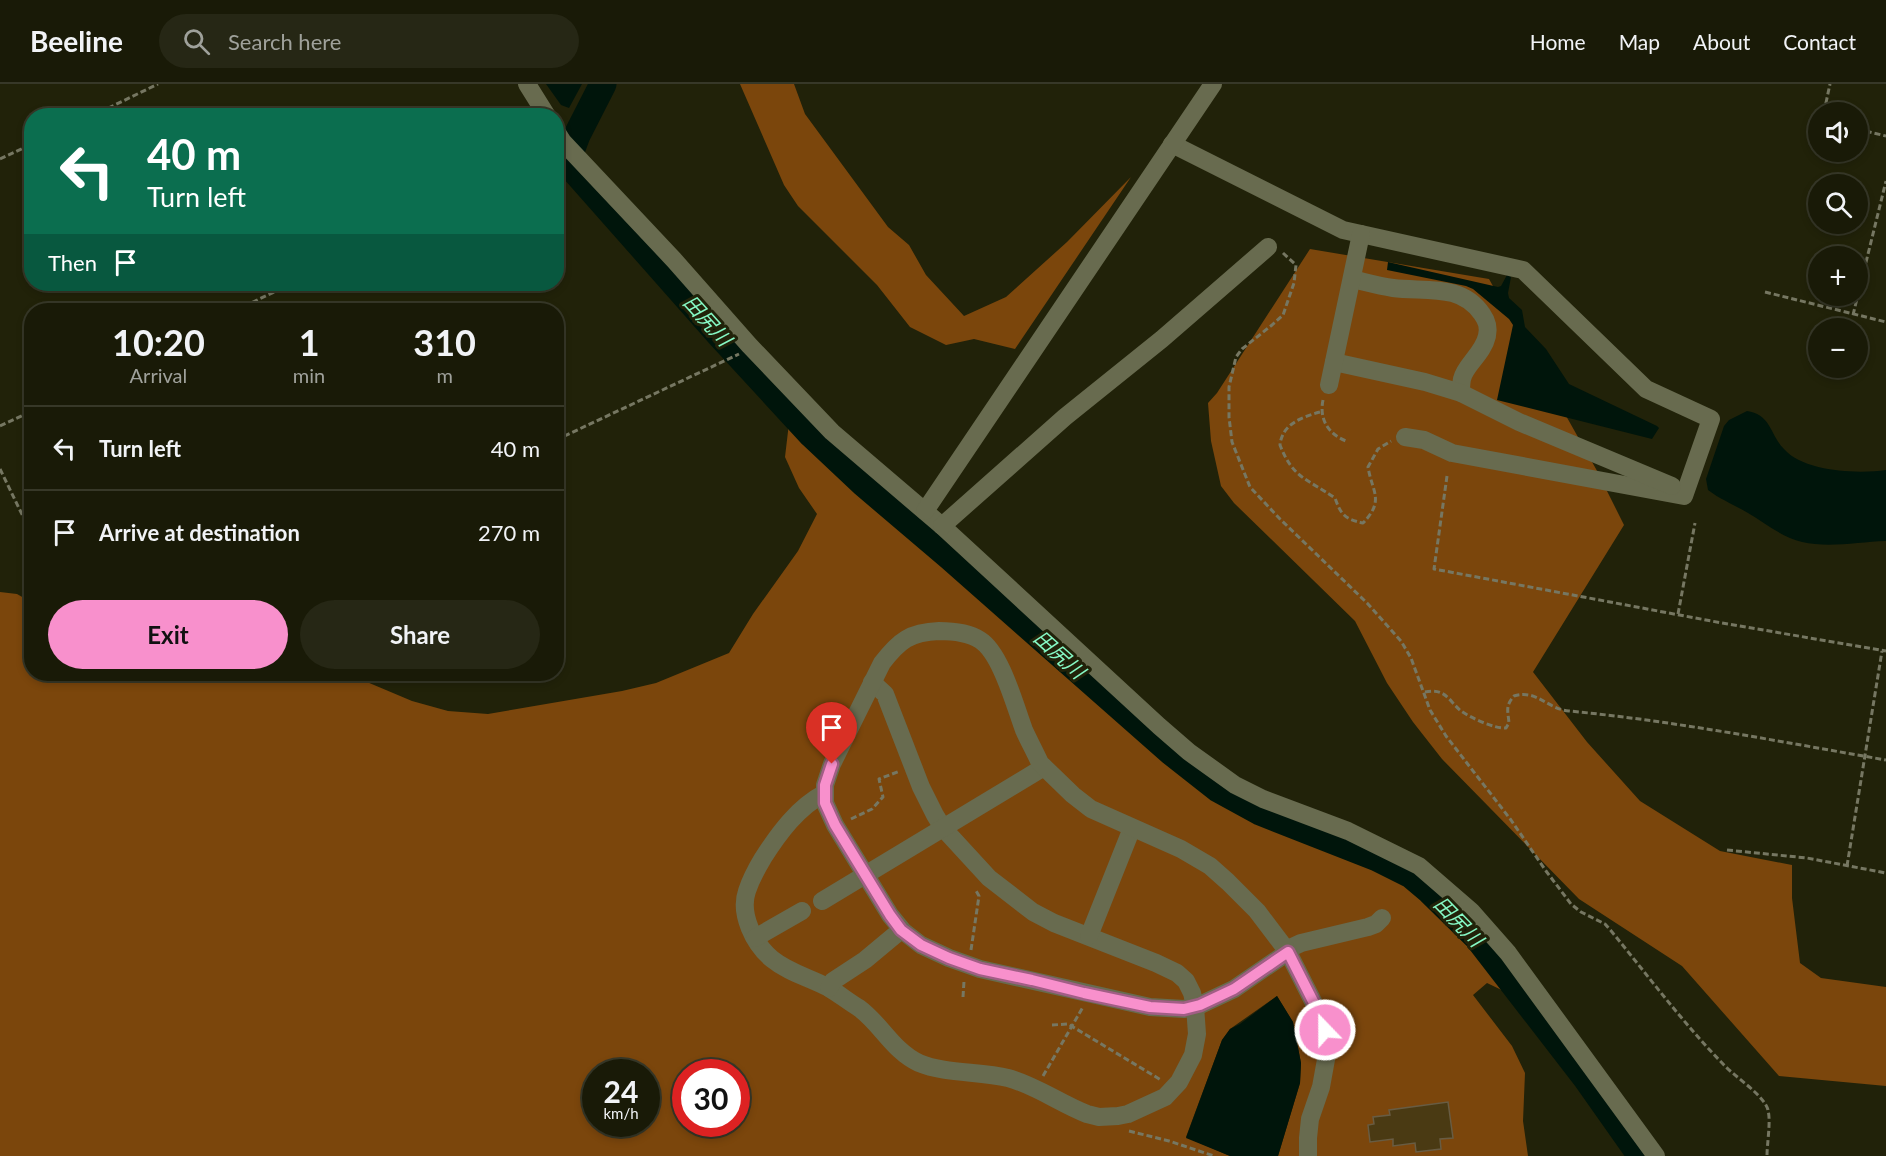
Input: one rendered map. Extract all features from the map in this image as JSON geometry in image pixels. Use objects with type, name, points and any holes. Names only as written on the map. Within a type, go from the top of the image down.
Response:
[{"type":"street","points":[[527,84],[542,108]]},
{"type":"street","points":[[924,511],[1213,84]]},
{"type":"street","points":[[564,143],[674,260],[748,345],[832,432],[942,526],[1159,726],[1210,768],[1235,785],[1263,799],[1348,831],[1419,866],[1471,911],[1508,952],[1656,1156]]},
{"type":"street","points":[[1172,144],[1342,230],[1523,270],[1646,388],[1711,419],[1684,496],[1452,453],[1424,440],[1405,436]]},
{"type":"street","points":[[1329,385],[1361,234]]},
{"type":"street","points":[[942,526],[1065,417],[1162,339],[1268,247]]},
{"type":"street","points":[[1352,279],[1393,288],[1448,291],[1472,301],[1485,318],[1488,327],[1487,336],[1476,358],[1464,373],[1461,380],[1461,393]]},
{"type":"street","points":[[1334,362],[1425,382],[1461,393],[1529,426],[1686,492]]},
{"type":"street","points":[[1308,1156],[1310,1119],[1321,1087],[1329,1043],[1321,1017],[1287,951],[1257,911],[1210,867],[1180,849],[1091,809],[1040,763],[993,653],[980,640],[945,631],[924,631],[906,638],[893,648],[872,682],[832,764],[825,785],[825,803],[835,825],[901,930],[921,945],[969,965],[1089,994],[1150,1007],[1184,1009],[1234,989],[1287,951],[1301,944],[1368,927],[1376,924],[1382,918]]},
{"type":"street","points":[[825,794],[801,808],[783,830],[759,865],[746,892],[745,908],[748,927],[772,959],[829,988],[861,1010],[907,1056],[933,1068],[1009,1078],[1073,1109],[1099,1117],[1128,1114],[1165,1097],[1174,1088],[1187,1067],[1195,1047],[1197,1034],[1195,1006],[1186,981],[1177,973],[1043,917],[988,878],[944,828],[921,787],[885,694],[872,682]]},
{"type":"street","points":[[822,901],[1044,767]]},
{"type":"street","points":[[1089,936],[1131,828]]},
{"type":"street","points":[[755,938],[802,911]]},
{"type":"street","points":[[829,988],[833,981],[865,960],[901,930]]},
{"type":"path","points":[[108,108],[158,84]]},
{"type":"path","points":[[1826,102],[1830,84]]},
{"type":"path","points":[[1868,132],[1886,136]]},
{"type":"path","points":[[0,159],[24,148]]},
{"type":"path","points":[[1853,315],[1886,182]]},
{"type":"path","points":[[1268,247],[1276,248],[1296,265],[1294,282],[1283,315],[1242,349],[1236,357],[1229,387],[1232,442],[1250,487],[1367,603],[1401,641],[1411,658],[1430,710],[1446,736],[1511,820],[1571,904],[1581,912],[1605,924],[1684,1023],[1734,1075],[1762,1100],[1768,1110],[1767,1156]]},
{"type":"path","points":[[251,303],[276,291]]},
{"type":"path","points":[[1765,292],[1886,322]]},
{"type":"path","points":[[564,436],[722,364],[741,353],[748,345]]},
{"type":"path","points":[[1329,385],[1323,396],[1320,412],[1330,430],[1337,437],[1346,441]]},
{"type":"path","points":[[1320,412],[1290,425],[1284,431],[1280,445],[1293,470],[1310,484],[1335,498],[1340,510],[1348,519],[1363,523],[1371,514],[1377,497],[1368,467],[1373,456],[1387,443],[1405,436]]},
{"type":"path","points":[[0,426],[24,415]]},
{"type":"path","points":[[0,469],[24,518]]},
{"type":"path","points":[[1447,476],[1434,569],[1884,651],[1864,756],[1847,866]]},
{"type":"path","points":[[1678,614],[1695,523]]},
{"type":"path","points":[[1424,692],[1435,690],[1446,695],[1460,710],[1499,729],[1506,728],[1509,723],[1507,707],[1514,696],[1528,694],[1565,710],[1659,722],[1886,760]]},
{"type":"path","points":[[835,825],[856,817],[878,804],[883,797],[879,779],[912,766]]},
{"type":"path","points":[[1727,850],[1807,858],[1886,873]]},
{"type":"path","points":[[969,965],[979,896],[972,884]]},
{"type":"path","points":[[1035,1090],[1073,1027],[1089,994]]},
{"type":"path","points":[[1052,1025],[1068,1024],[1174,1088]]},
{"type":"path","points":[[1125,1130],[1214,1156]]},
{"type":"shaded area","points":[[546,84],[582,84],[569,108],[561,105]]},
{"type":"shaded area","points":[[740,84],[794,84],[805,114],[888,227],[909,245],[926,275],[964,316],[1006,297],[1067,242],[1131,177],[1015,349],[974,339],[946,345],[910,327],[877,285],[798,206],[784,185]]},
{"type":"shaded area","points":[[1310,249],[1489,279],[1596,469],[1624,525],[1533,672],[1587,742],[1640,801],[1720,851],[1792,865],[1792,898],[1800,963],[1821,978],[1886,987],[1886,1086],[1779,1076],[1682,966],[1579,899],[1442,759],[1413,722],[1387,683],[1355,621],[1234,503],[1221,486],[1211,441],[1208,403],[1217,393]]},
{"type":"shaded area","points":[[1388,262],[1498,287],[1507,275],[1511,277],[1509,298],[1522,310],[1525,327],[1546,349],[1569,384],[1657,426],[1659,428],[1652,439],[1497,400],[1513,325],[1509,319],[1473,289],[1387,270]]},
{"type":"shaded area","points":[[791,406],[884,496],[1195,767],[1227,791],[1273,813],[1382,855],[1409,871],[1451,903],[1485,937],[1564,1039],[1553,1051],[1510,994],[1487,983],[1473,995],[1512,1046],[1525,1073],[1523,1121],[1528,1156],[1278,1156],[1300,1083],[1301,1063],[1293,1022],[1277,996],[1230,1029],[1222,1040],[1186,1137],[1230,1156],[0,1156],[0,592],[17,594],[24,598],[24,681],[365,681],[412,701],[448,711],[488,714],[656,683],[729,653],[753,614],[798,551],[817,514],[799,488],[785,457]]},
{"type":"shaded area","points":[[1747,411],[1761,416],[1784,449],[1804,463],[1832,470],[1861,472],[1886,470],[1886,541],[1822,545],[1795,540],[1708,490],[1706,479],[1724,426],[1729,420]]},
{"type":"shaded area","points":[[1277,996],[1293,1022],[1301,1063],[1300,1083],[1278,1156],[1230,1156],[1186,1138],[1222,1040],[1230,1029]]},
{"type":"building","points":[[1448,1102],[1453,1138],[1440,1139],[1441,1149],[1416,1152],[1415,1143],[1393,1146],[1393,1139],[1370,1142],[1368,1125],[1374,1124],[1373,1117],[1390,1115],[1389,1110]]},
{"type":"waterway","name":"田尻川","points":[[603,84],[577,135],[567,162],[812,435],[863,483],[1171,752],[1218,789],[1260,812],[1377,858],[1411,875],[1430,891],[1477,937],[1586,1078],[1641,1156]]},
{"type":"route","points":[[832,764],[825,785],[825,803],[835,825],[890,915],[903,932],[921,945],[980,969],[1150,1007],[1184,1009],[1200,1005],[1234,989],[1288,952],[1321,1017],[1325,1030]]}]
